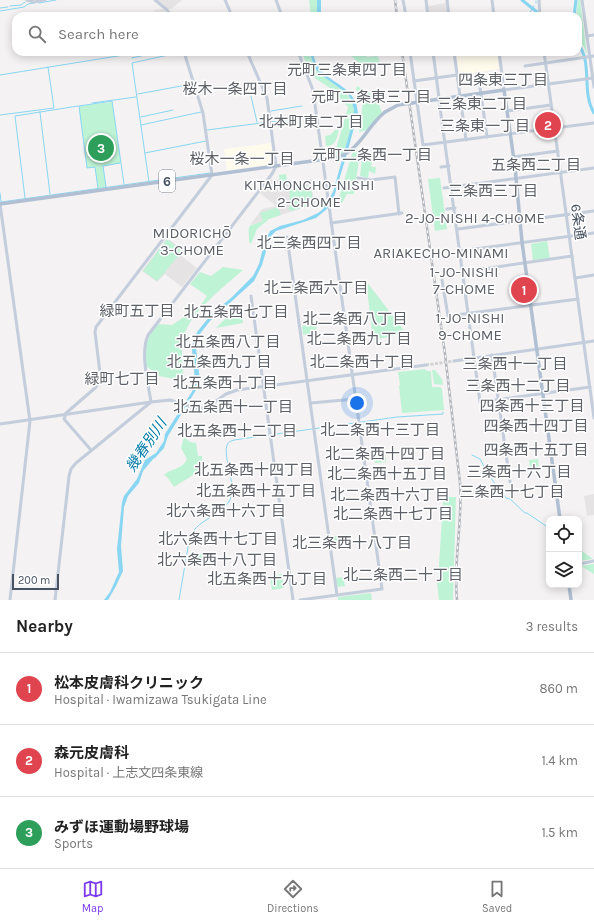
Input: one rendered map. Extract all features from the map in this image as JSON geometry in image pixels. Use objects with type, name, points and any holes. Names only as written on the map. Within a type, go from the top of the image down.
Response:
[{"type":"main road","name":"6","points":[[0,204],[334,158],[346,154],[355,148],[385,112],[398,105],[504,90]]},
{"type":"main road","points":[[504,90],[516,178],[522,242],[560,516]]},
{"type":"main road","points":[[569,588],[571,600]]},
{"type":"street","points":[[27,0],[34,2],[45,0]]},
{"type":"street","points":[[155,0],[169,12]]},
{"type":"street","points":[[225,0],[230,12]]},
{"type":"street","points":[[276,0],[280,12]]},
{"type":"street","points":[[403,0],[405,12]]},
{"type":"street","points":[[426,0],[428,12]]},
{"type":"street","points":[[447,0],[448,12]]},
{"type":"street","points":[[492,0],[494,12]]},
{"type":"street","points":[[539,0],[539,12]]},
{"type":"street","points":[[582,0],[587,36],[588,57],[594,87]]},
{"type":"street","points":[[587,36],[594,35]]},
{"type":"street","points":[[91,450],[64,420],[66,417],[65,414],[101,381],[95,334],[97,326],[212,175],[203,113],[185,56]]},
{"type":"street","points":[[151,402],[144,352],[148,335],[272,174],[276,166],[266,98],[249,56]]},
{"type":"street","points":[[299,56],[312,90],[382,589],[300,600]]},
{"type":"street","points":[[411,56],[424,145],[594,122]]},
{"type":"street","points":[[433,56],[458,229],[480,402],[590,387]]},
{"type":"street","points":[[455,56],[466,140]]},
{"type":"street","points":[[500,56],[504,90],[591,78]]},
{"type":"street","name":"6条通","points":[[545,56],[594,418]]},
{"type":"street","points":[[524,66],[594,56]]},
{"type":"street","points":[[478,73],[487,137]]},
{"type":"street","points":[[414,81],[457,75]]},
{"type":"street","points":[[507,111],[552,105]]},
{"type":"street","points":[[513,157],[558,151]]},
{"type":"street","points":[[441,167],[449,166]]},
{"type":"street","points":[[444,188],[594,168]]},
{"type":"street","points":[[331,223],[400,214],[394,177],[371,180],[358,178]]},
{"type":"street","points":[[0,204],[30,419],[10,600]]},
{"type":"street","points":[[447,209],[455,208]]},
{"type":"street","points":[[458,229],[594,211]]},
{"type":"street","points":[[460,251],[594,232]]},
{"type":"street","points":[[287,237],[337,595]]},
{"type":"street","points":[[455,272],[572,256]]},
{"type":"street","points":[[575,278],[594,275]]},
{"type":"street","points":[[442,280],[447,315],[469,314],[578,299]]},
{"type":"street","points":[[251,296],[293,600]]},
{"type":"street","points":[[454,361],[594,341]]},
{"type":"street","points":[[492,355],[510,482]]},
{"type":"street","points":[[0,424],[164,400],[201,409],[233,391],[426,364]]},
{"type":"street","points":[[311,403],[355,399]]},
{"type":"street","points":[[55,600],[70,474],[76,463],[151,402]]},
{"type":"street","points":[[582,563],[594,561]]},
{"type":"shaded area","points":[[157,0],[182,0],[171,9],[168,9]]},
{"type":"shaded area","points":[[446,3],[447,12],[429,12],[428,6]]},
{"type":"shaded area","points":[[164,9],[165,12],[154,12],[154,10]]},
{"type":"shaded area","points":[[456,56],[497,56],[499,69],[459,75]]},
{"type":"shaded area","points":[[271,143],[274,164],[227,170],[224,149]]},
{"type":"shaded area","points":[[270,179],[280,179],[281,185],[313,179],[314,188],[312,189],[313,196],[315,197],[315,204],[250,225],[262,209],[276,206],[260,193]]},
{"type":"shaded area","points":[[167,238],[183,250],[180,255],[197,268],[182,287],[165,274],[157,282],[142,271]]},
{"type":"shaded area","points":[[594,494],[594,515],[587,516],[584,496]]},
{"type":"green space","points":[[309,0],[317,0],[317,12],[310,12]]},
{"type":"green space","points":[[578,0],[580,0],[582,12],[576,12]]},
{"type":"green space","points":[[582,16],[587,55],[582,45]]},
{"type":"green space","points":[[303,56],[311,56],[320,74],[345,91],[352,102],[355,113],[344,153],[334,156],[348,107],[333,90],[310,75]]},
{"type":"green space","points":[[351,56],[377,56],[380,61],[376,64],[362,66]]},
{"type":"green space","points":[[357,86],[367,91],[376,99],[382,113],[367,130],[359,132],[363,103],[356,89]]},
{"type":"green space","points":[[112,102],[121,163],[103,166],[106,187],[98,188],[95,167],[87,168],[79,106]]},
{"type":"green space","points":[[339,129],[334,143],[326,146],[325,136],[330,135],[335,130]]},
{"type":"green space","points":[[355,149],[358,151],[359,160],[354,194],[347,194],[342,203],[338,201],[353,151]]},
{"type":"green space","points":[[362,159],[372,160],[371,167],[376,167],[375,174],[369,171],[368,178],[360,176]]},
{"type":"green space","points":[[286,174],[288,184],[280,185],[279,175]]},
{"type":"green space","points":[[440,178],[447,229],[435,231],[428,179]]},
{"type":"green space","points":[[310,186],[314,204],[291,211],[288,209],[292,203],[290,202],[289,189]]},
{"type":"green space","points":[[278,207],[281,215],[266,220],[268,220],[257,229],[251,244],[249,242],[249,227],[263,221],[260,213]]},
{"type":"green space","points":[[167,239],[182,251],[157,281],[143,271]]},
{"type":"green space","points":[[547,241],[550,258],[533,260],[531,244]]},
{"type":"green space","points":[[223,267],[243,270],[202,307],[189,324],[183,338],[182,357],[184,381],[159,376],[146,366],[145,348],[150,335],[157,324],[172,325],[200,306],[207,296],[190,284],[200,272],[211,276]]},
{"type":"green space","points":[[366,281],[406,333],[373,340]]},
{"type":"green space","points":[[239,305],[240,310],[242,310],[243,323],[216,328]]},
{"type":"green space","points":[[316,324],[317,333],[303,335],[302,326]]},
{"type":"green space","points":[[425,369],[427,371],[431,371],[432,387],[440,387],[442,389],[444,410],[402,413],[398,372]]},
{"type":"green space","points":[[432,370],[435,370],[442,379],[443,385],[434,384]]},
{"type":"green space","points":[[184,437],[190,442],[196,443],[198,456],[202,456],[202,462],[197,471],[174,487],[164,475],[185,463],[187,459],[181,448]]},
{"type":"green space","points":[[385,454],[386,462],[375,463],[374,456]]},
{"type":"green space","points":[[538,459],[539,468],[530,470],[529,460]]},
{"type":"green space","points":[[447,497],[456,497],[453,600],[439,600],[437,583],[443,501]]},
{"type":"green space","points":[[349,534],[350,542],[331,545],[330,537]]},
{"type":"green space","points":[[582,551],[593,559],[582,561]]},
{"type":"green space","points":[[214,552],[216,560],[198,563],[197,555]]},
{"type":"green space","points":[[594,564],[594,574],[582,567]]},
{"type":"green space","points":[[282,574],[284,588],[272,590],[270,576]]},
{"type":"green space","points":[[343,577],[345,586],[337,587],[336,578]]},
{"type":"green space","points":[[371,593],[372,600],[338,600],[338,597]]},
{"type":"water","points":[[317,0],[321,0],[321,12],[317,12]]},
{"type":"water","points":[[311,56],[314,56],[318,66],[326,75],[349,92],[356,102],[358,113],[334,197],[327,209],[316,218],[276,231],[270,237],[262,265],[254,281],[210,321],[199,335],[196,348],[200,380],[196,390],[168,436],[164,448],[143,471],[139,483],[128,496],[124,507],[121,546],[123,571],[108,600],[104,600],[110,592],[119,572],[117,549],[124,496],[137,479],[145,460],[156,453],[164,441],[165,434],[193,390],[195,380],[192,350],[197,332],[214,312],[231,298],[253,276],[259,264],[264,244],[270,231],[280,226],[303,220],[318,213],[322,210],[333,192],[352,124],[354,110],[348,94],[320,74],[314,67]]},
{"type":"waterway","points":[[39,3],[56,0]]},
{"type":"waterway","points":[[522,0],[537,12]]},
{"type":"waterway","points":[[574,12],[576,0]]},
{"type":"waterway","points":[[10,6],[21,5],[25,2]]},
{"type":"waterway","points":[[0,11],[24,7],[28,4],[34,3]]},
{"type":"waterway","points":[[530,12],[534,6]]},
{"type":"waterway","points":[[0,8],[8,7]]},
{"type":"waterway","points":[[582,51],[585,59],[588,96],[594,113]]},
{"type":"waterway","points":[[0,75],[118,56]]},
{"type":"waterway","points":[[132,58],[141,56]]},
{"type":"waterway","points":[[149,182],[132,63],[164,56]]},
{"type":"waterway","name":"幾春別川","points":[[309,67],[314,64]]},
{"type":"waterway","points":[[0,115],[54,108],[48,67]]},
{"type":"waterway","points":[[138,94],[192,84]]},
{"type":"waterway","points":[[250,92],[257,122]]},
{"type":"waterway","points":[[92,103],[136,97]]},
{"type":"waterway","points":[[98,188],[95,167],[87,168],[79,106],[112,101],[124,184]]},
{"type":"waterway","points":[[25,198],[15,116],[78,106]]},
{"type":"waterway","points":[[271,111],[302,106]]},
{"type":"waterway","points":[[141,117],[173,110]]},
{"type":"waterway","points":[[40,112],[50,194]]},
{"type":"waterway","points":[[141,125],[201,112]]},
{"type":"waterway","points":[[272,122],[307,117]]},
{"type":"waterway","points":[[207,130],[269,122]]},
{"type":"waterway","points":[[145,153],[206,141]]},
{"type":"waterway","points":[[106,187],[103,166],[120,163]]},
{"type":"waterway","points":[[0,193],[1,202],[210,173]]},
{"type":"waterway","points":[[179,600],[189,541],[192,533],[203,522],[224,508],[229,502],[232,494],[232,483],[226,455],[226,449],[229,442],[234,440],[397,417],[443,414],[443,412]]},
{"type":"waterway","points":[[472,455],[480,459],[490,477],[506,498],[510,499],[525,513],[546,526]]},
{"type":"tunnel","points":[[426,365],[454,361]]},
{"type":"railway","points":[[395,0],[396,12]]},
{"type":"railway","points":[[403,56],[445,354],[460,483],[461,498],[456,571],[457,600]]},
{"type":"place","name":"森元皮膚科","points":[[548,125]]},
{"type":"place","name":"みずほ運動場野球場","points":[[101,148]]},
{"type":"place","name":"松本皮膚科クリニック","points":[[524,290]]},
{"type":"district","name":"元町三条東四丁目","points":[[347,70]]},
{"type":"district","name":"四条東三丁目","points":[[503,80]]},
{"type":"district","name":"桜木一条四丁目","points":[[235,89]]},
{"type":"district","name":"元町二条東三丁目","points":[[371,97]]},
{"type":"district","name":"三条東二丁目","points":[[482,104]]},
{"type":"district","name":"北本町東二丁目","points":[[311,122]]},
{"type":"district","name":"三条東一丁目","points":[[485,126]]},
{"type":"district","name":"元町二条西一丁目","points":[[372,155]]},
{"type":"district","name":"桜木一条一丁目","points":[[242,159]]},
{"type":"district","name":"五条西二丁目","points":[[536,165]]},
{"type":"district","name":"三条西三丁目","points":[[493,191]]},
{"type":"district","name":"KITAHONCHO-NISHI 2-CHOME","points":[[309,194]]},
{"type":"district","name":"2-JO-NISHI 4-CHOME","points":[[475,218]]},
{"type":"district","name":"MIDORICHŌ 3-CHOME","points":[[192,242]]},
{"type":"district","name":"北三条西四丁目","points":[[309,243]]},
{"type":"district","name":"ARIAKECHO-MINAMI","points":[[441,253]]},
{"type":"district","name":"1-JO-NISHI 7-CHOME","points":[[464,280]]},
{"type":"district","name":"北三条西六丁目","points":[[316,288]]},
{"type":"district","name":"緑町五丁目","points":[[137,311]]},
{"type":"district","name":"北五条西七丁目","points":[[236,312]]},
{"type":"district","name":"北二条西八丁目","points":[[355,319]]},
{"type":"district","name":"1-JO-NISHI 9-CHOME","points":[[470,326]]},
{"type":"district","name":"北二条西九丁目","points":[[359,339]]},
{"type":"district","name":"北五条西八丁目","points":[[228,342]]},
{"type":"district","name":"北五条西九丁目","points":[[219,362]]},
{"type":"district","name":"北二条西十丁目","points":[[362,362]]},
{"type":"district","name":"三条西十一丁目","points":[[515,364]]},
{"type":"district","name":"緑町七丁目","points":[[122,379]]},
{"type":"district","name":"北五条西十丁目","points":[[225,383]]},
{"type":"district","name":"三条西十二丁目","points":[[518,386]]},
{"type":"district","name":"四条西十三丁目","points":[[532,406]]},
{"type":"district","name":"北五条西十一丁目","points":[[233,407]]},
{"type":"district","name":"四条西十四丁目","points":[[536,426]]},
{"type":"district","name":"北二条西十三丁目","points":[[380,430]]},
{"type":"district","name":"北五条西十二丁目","points":[[237,431]]},
{"type":"district","name":"四条西十五丁目","points":[[536,450]]},
{"type":"district","name":"北二条西十四丁目","points":[[385,454]]},
{"type":"district","name":"北五条西十四丁目","points":[[254,470]]},
{"type":"district","name":"三条西十六丁目","points":[[519,472]]},
{"type":"district","name":"北二条西十五丁目","points":[[387,474]]},
{"type":"district","name":"北五条西十五丁目","points":[[256,491]]},
{"type":"district","name":"三条西十七丁目","points":[[512,492]]},
{"type":"district","name":"北二条西十六丁目","points":[[390,495]]},
{"type":"district","name":"北六条西十六丁目","points":[[226,511]]},
{"type":"district","name":"北二条西十七丁目","points":[[393,514]]},
{"type":"district","name":"北六条西十七丁目","points":[[218,539]]},
{"type":"district","name":"北三条西十八丁目","points":[[352,543]]},
{"type":"district","name":"北六条西十八丁目","points":[[217,560]]},
{"type":"district","name":"北二条西二十丁目","points":[[403,575]]},
{"type":"district","name":"北五条西十九丁目","points":[[267,579]]}]
